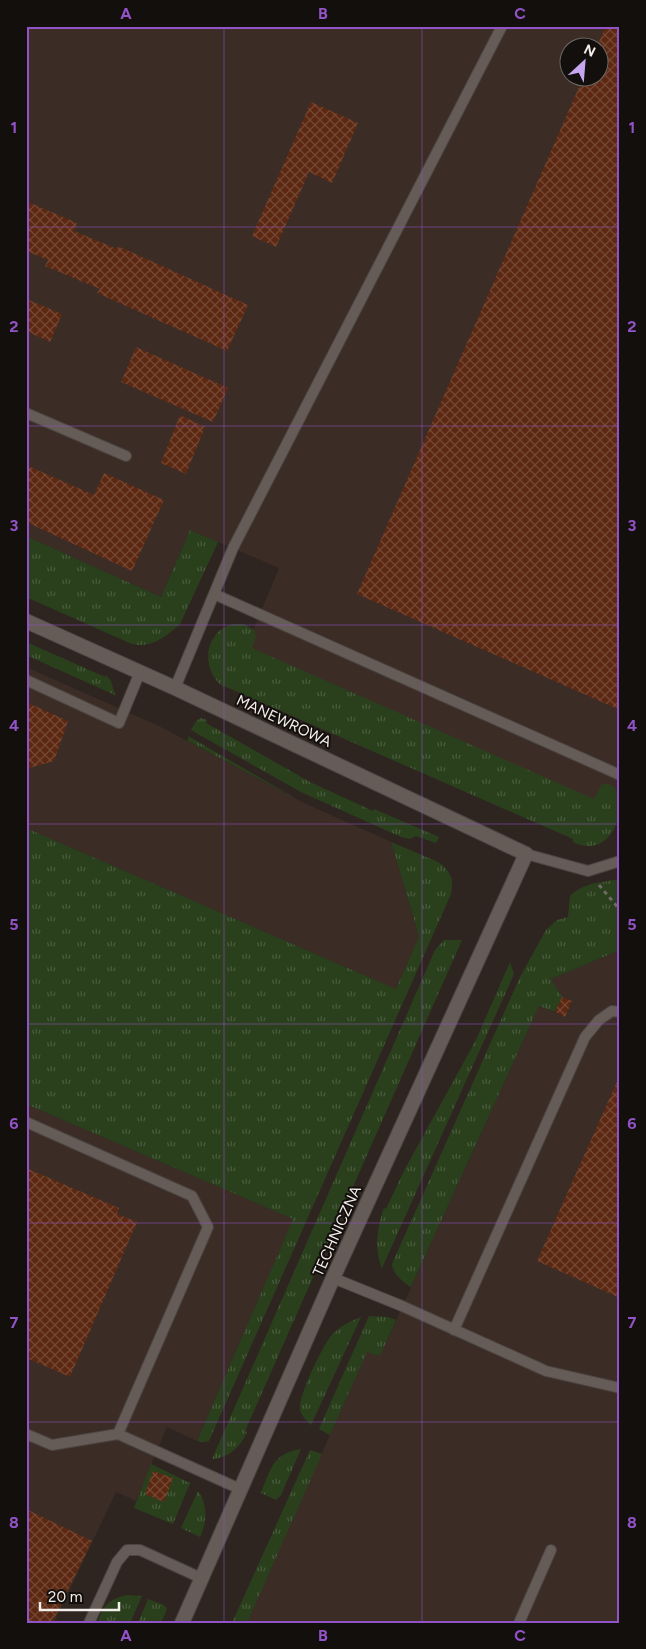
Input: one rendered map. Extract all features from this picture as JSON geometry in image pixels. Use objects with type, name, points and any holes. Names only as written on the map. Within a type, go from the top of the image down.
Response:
[{"type":"street","name":"MANEWROWA","points":[[26,621],[175,688],[526,854]]},
{"type":"street","name":"TECHNICZNA","points":[[182,1623],[333,1278],[526,854]]},
{"type":"lane","points":[[175,688],[233,548],[502,26]]},
{"type":"lane","points":[[26,413],[126,456]]},
{"type":"lane","points":[[214,594],[620,775]]},
{"type":"lane","points":[[26,680],[119,723],[140,672]]},
{"type":"lane","points":[[526,854],[588,871],[620,861]]},
{"type":"lane","points":[[454,1330],[585,1037],[598,1020],[612,1011],[620,1012]]},
{"type":"lane","points":[[26,1122],[192,1196],[208,1227],[118,1434]]},
{"type":"lane","points":[[333,1278],[546,1371],[620,1388]]},
{"type":"lane","points":[[26,1434],[52,1444],[118,1434],[240,1489]]},
{"type":"lane","points":[[89,1623],[117,1562],[127,1550],[140,1550],[201,1578]]},
{"type":"lane","points":[[519,1623],[551,1550]]},
{"type":"path","points":[[588,871],[620,910]]},
{"type":"shaded area","points":[[26,26],[620,26],[620,817],[245,650],[279,568],[190,530],[161,597],[26,536]]},
{"type":"shaded area","points":[[26,667],[161,727],[300,801],[391,842],[419,936],[396,989],[26,828]]},
{"type":"shaded area","points":[[620,950],[620,1623],[247,1623],[367,1351],[380,1356],[539,1006],[565,1017],[572,1002],[562,997],[551,979]]},
{"type":"shaded area","points":[[26,1104],[293,1219],[197,1441],[167,1427],[136,1501],[116,1492],[54,1623],[26,1623]]},
{"type":"green space","points":[[190,530],[218,542],[180,624],[170,633],[152,643],[146,645],[132,644],[26,597],[26,536],[161,597]]},
{"type":"green space","points":[[233,624],[244,624],[254,630],[256,637],[252,648],[594,799],[601,785],[611,785],[618,792],[620,804],[618,818],[613,831],[603,842],[590,846],[573,842],[573,839],[223,687],[211,671],[208,652],[216,635],[223,628]]},
{"type":"green space","points":[[26,642],[105,677],[106,675],[111,681],[115,695],[26,655]]},
{"type":"green space","points":[[201,718],[207,720],[206,723],[310,782],[373,811],[374,809],[439,837],[436,843],[416,836],[410,839],[401,837],[301,792],[191,730],[196,721]]},
{"type":"green space","points":[[188,736],[300,801],[188,741]]},
{"type":"green space","points":[[26,828],[396,989],[419,936],[391,842],[438,862],[451,876],[451,894],[209,1441],[197,1441],[293,1219],[26,1104]]},
{"type":"green space","points":[[620,879],[620,950],[551,979],[562,997],[555,1012],[539,1006],[411,1287],[396,1274],[392,1264],[520,977],[546,930],[557,920],[568,917],[570,896],[581,888],[599,882]]},
{"type":"green space","points":[[444,940],[462,940],[245,1431],[247,1432],[233,1451],[212,1459],[435,950]]},
{"type":"green space","points":[[510,962],[514,974],[382,1268],[377,1238],[384,1208],[386,1209],[405,1169],[476,1040]]},
{"type":"green space","points":[[369,1316],[388,1317],[396,1320],[380,1356],[367,1352],[330,1435],[319,1429]]},
{"type":"green space","points":[[361,1317],[311,1425],[300,1410],[300,1403],[311,1372],[331,1336],[345,1325]]},
{"type":"green space","points":[[301,1449],[281,1495],[276,1500],[261,1493],[270,1470],[278,1459],[291,1451]]},
{"type":"green space","points":[[310,1450],[322,1454],[247,1623],[232,1623]]},
{"type":"green space","points":[[151,1464],[190,1483],[173,1524],[134,1508]]},
{"type":"green space","points":[[198,1491],[205,1508],[204,1525],[200,1537],[181,1528]]},
{"type":"green space","points":[[128,1595],[142,1596],[130,1623],[98,1623],[102,1611],[108,1603]]},
{"type":"green space","points":[[148,1599],[164,1605],[167,1609],[161,1623],[138,1623]]},
{"type":"building","points":[[606,26],[620,26],[620,710],[357,594],[579,88],[608,88],[608,38],[601,38]]},
{"type":"building","points":[[311,102],[358,123],[332,183],[309,172],[276,247],[252,236]]},
{"type":"building","points":[[26,201],[77,223],[74,231],[117,249],[118,246],[248,305],[227,351],[97,293],[100,289],[45,266],[48,260],[26,251]]},
{"type":"building","points":[[26,299],[62,314],[50,342],[26,331]]},
{"type":"building","points":[[136,347],[228,388],[213,422],[121,382]]},
{"type":"building","points":[[180,415],[205,427],[186,474],[161,463]]},
{"type":"building","points":[[26,465],[94,495],[104,473],[164,500],[132,571],[26,522]]},
{"type":"building","points":[[26,702],[68,721],[54,761],[26,769]]},
{"type":"building","points":[[562,997],[572,1001],[565,1017],[555,1012]]},
{"type":"building","points":[[620,1075],[620,1298],[537,1261]]},
{"type":"building","points":[[26,1168],[119,1208],[117,1214],[137,1222],[70,1377],[29,1359],[26,1365]]},
{"type":"building","points":[[153,1471],[173,1478],[164,1502],[145,1494]]},
{"type":"building","points":[[26,1509],[92,1541],[52,1623],[26,1623]]}]
